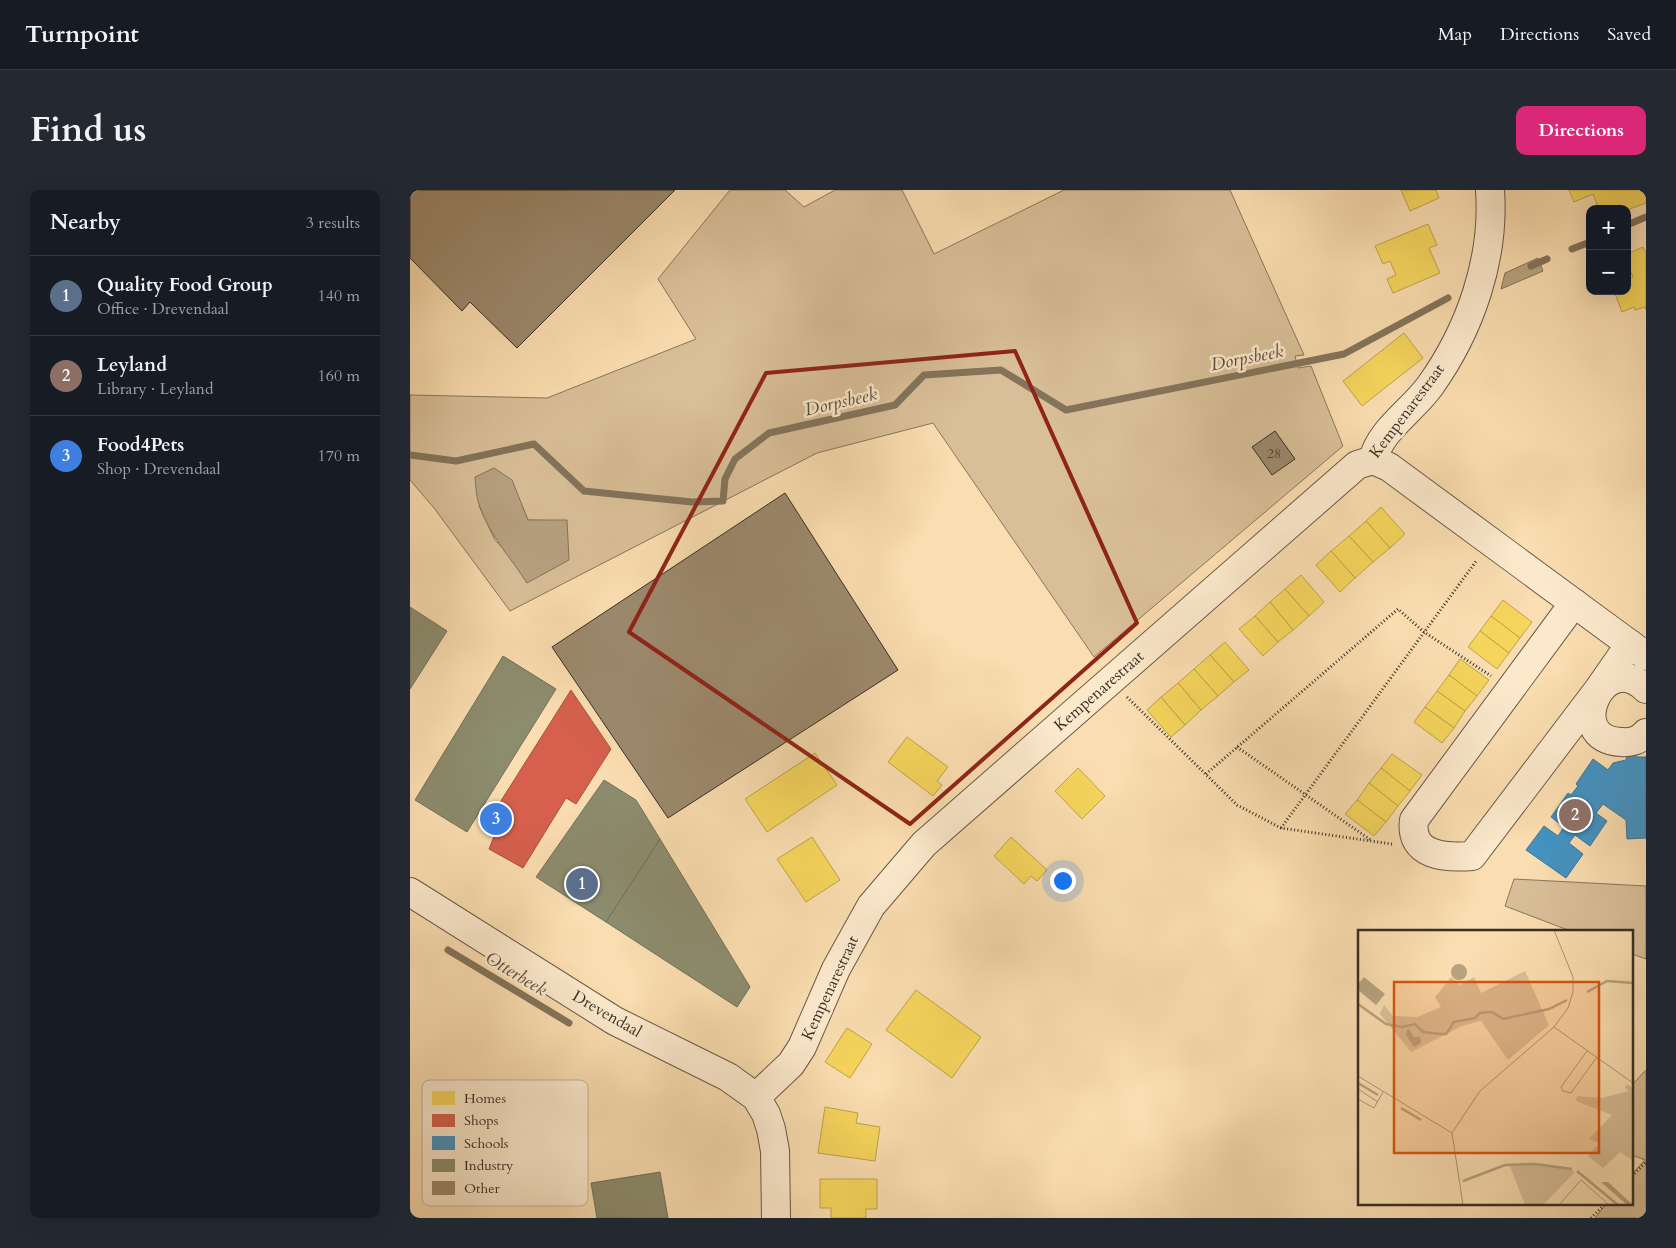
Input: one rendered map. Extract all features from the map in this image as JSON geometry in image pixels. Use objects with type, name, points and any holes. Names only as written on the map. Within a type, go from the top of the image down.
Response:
[{"type":"street","name":"Kempenarestraat","points":[[756,1097],[791,1064],[802,1047],[836,969],[871,906],[890,881],[924,844],[1357,465],[1373,460],[1376,446],[1430,386],[1456,344],[1471,308],[1484,268],[1491,214],[1490,190]]},
{"type":"street","points":[[1373,460],[1389,467],[1638,650],[1598,690],[1472,856],[1438,855],[1425,849],[1416,842],[1412,833],[1414,820],[1574,603]]},
{"type":"street","points":[[1646,689],[1640,683],[1625,678],[1609,681],[1598,690],[1591,706],[1592,721],[1600,734],[1614,742],[1630,743],[1646,733]]},
{"type":"street","name":"Drevendaal","points":[[410,892],[615,1021],[728,1077],[756,1097]]},
{"type":"street","points":[[756,1097],[766,1114],[775,1151],[776,1218]]},
{"type":"path","points":[[1281,828],[1491,541]]},
{"type":"path","points":[[1206,774],[1398,608],[1424,632],[1510,688]]},
{"type":"path","points":[[1110,681],[1237,805],[1281,828],[1425,849]]},
{"type":"path","points":[[1237,747],[1373,842]]},
{"type":"path","points":[[1634,1174],[1646,1162]]},
{"type":"path","points":[[1591,1218],[1603,1206]]},
{"type":"highlighted area","points":[[1015,351],[1137,623],[910,824],[629,632],[766,373]]},
{"type":"shaded area","points":[[730,190],[785,190],[804,207],[835,190],[902,190],[934,254],[1064,190],[1230,190],[1304,355],[1295,356],[1298,368],[1311,366],[1343,446],[1094,657],[933,423],[817,453],[510,611],[434,508],[410,480],[410,395],[547,398],[696,339],[658,279]],"holes":[[[520,501],[528,520],[567,521],[511,557],[495,540],[479,506]]]},
{"type":"shaded area","points":[[1538,258],[1543,271],[1501,289],[1505,273]]},
{"type":"shaded area","points":[[494,468],[512,480],[528,520],[567,520],[569,560],[527,583],[489,528],[479,503],[475,477]]},
{"type":"shaded area","points":[[1514,879],[1646,886],[1646,959],[1634,955],[1634,930],[1568,930],[1505,906]]},
{"type":"shaded area","points":[[1646,1070],[1646,1218],[1595,1218],[1604,1206],[1634,1206],[1634,1172],[1645,1160],[1634,1156],[1634,1083]]},
{"type":"building: Homes","points":[[1401,190],[1436,190],[1439,198],[1410,211]]},
{"type":"building: Homes","points":[[1569,190],[1646,190],[1646,203],[1631,209],[1631,205],[1597,205],[1593,194],[1574,202]]},
{"type":"building: Homes","points":[[1428,224],[1437,245],[1429,248],[1440,273],[1393,293],[1387,279],[1396,275],[1390,261],[1383,264],[1375,246]]},
{"type":"building: Homes","points":[[1643,247],[1646,253],[1646,310],[1645,307],[1635,310],[1634,307],[1622,312],[1616,295],[1631,295],[1631,278],[1633,277],[1631,272],[1631,252]]},
{"type":"building: Homes","points":[[1404,333],[1423,358],[1362,406],[1343,381]]},
{"type":"building: Homes","points":[[1381,507],[1405,534],[1390,548],[1366,521]]},
{"type":"building: Homes","points":[[1366,521],[1390,548],[1373,562],[1349,536]]},
{"type":"building: Homes","points":[[1349,536],[1373,562],[1355,578],[1331,551]]},
{"type":"building: Homes","points":[[1331,551],[1355,578],[1340,592],[1316,565]]},
{"type":"building: Homes","points":[[1301,575],[1324,602],[1309,616],[1285,589]]},
{"type":"building: Homes","points":[[1285,589],[1309,616],[1293,630],[1270,602]]},
{"type":"building: Homes","points":[[1503,600],[1532,622],[1520,638],[1491,616]]},
{"type":"building: Homes","points":[[1270,602],[1293,630],[1278,642],[1255,616]]},
{"type":"building: Homes","points":[[1255,616],[1278,642],[1263,656],[1239,629]]},
{"type":"building: Homes","points":[[1491,616],[1520,638],[1509,653],[1480,631]]},
{"type":"building: Homes","points":[[1480,631],[1509,653],[1497,669],[1468,647]]},
{"type":"building: Homes","points":[[1225,642],[1249,670],[1234,682],[1210,655]]},
{"type":"building: Homes","points":[[1210,655],[1234,682],[1218,696],[1194,669]]},
{"type":"building: Homes","points":[[1460,659],[1489,680],[1477,696],[1449,675]]},
{"type":"building: Homes","points":[[1194,669],[1218,696],[1201,710],[1178,683]]},
{"type":"building: Homes","points":[[1449,675],[1477,696],[1465,711],[1437,691]]},
{"type":"building: Homes","points":[[1178,683],[1201,710],[1185,725],[1161,697]]},
{"type":"building: Homes","points":[[1437,691],[1465,711],[1454,728],[1425,707]]},
{"type":"building: Homes","points":[[1161,697],[1185,725],[1171,737],[1147,710]]},
{"type":"building: Homes","points":[[1425,707],[1454,728],[1442,743],[1414,722]]},
{"type":"building: Homes","points":[[907,737],[948,767],[937,781],[942,785],[933,796],[888,762]]},
{"type":"building: Homes","points":[[815,753],[837,785],[767,832],[745,799]]},
{"type":"building: Homes","points":[[1392,754],[1422,775],[1410,791],[1381,768]]},
{"type":"building: Homes","points":[[1078,768],[1105,796],[1082,819],[1055,791]]},
{"type":"building: Homes","points":[[1381,768],[1410,791],[1398,806],[1369,783]]},
{"type":"building: Homes","points":[[1369,783],[1398,806],[1386,822],[1357,800]]},
{"type":"building: Homes","points":[[1357,800],[1386,822],[1374,836],[1345,814]]},
{"type":"building: Homes","points":[[812,837],[840,880],[806,902],[777,859]]},
{"type":"building: Homes","points":[[1011,837],[1047,870],[1037,881],[1031,876],[1024,884],[994,856]]},
{"type":"building: Homes","points":[[916,990],[981,1037],[952,1078],[886,1030]]},
{"type":"building: Homes","points":[[847,1028],[872,1044],[850,1078],[825,1062]]},
{"type":"building: Homes","points":[[825,1107],[858,1113],[856,1123],[880,1127],[875,1161],[818,1153]]},
{"type":"building: Homes","points":[[820,1179],[877,1179],[877,1209],[866,1209],[866,1218],[831,1218],[831,1208],[820,1208]]},
{"type":"building: Shops","points":[[571,690],[611,749],[576,804],[566,798],[523,868],[489,849],[497,829],[487,823]]},
{"type":"building: Schools","points":[[1633,753],[1637,757],[1646,757],[1646,838],[1627,839],[1626,820],[1603,804],[1596,813],[1607,821],[1590,846],[1575,835],[1569,843],[1583,854],[1566,878],[1526,850],[1544,826],[1558,836],[1564,827],[1551,817],[1568,793],[1571,795],[1578,786],[1576,784],[1593,759],[1608,770],[1613,763],[1626,760],[1627,755]]},
{"type":"building: Industry","points":[[410,607],[447,631],[410,689]]},
{"type":"building: Industry","points":[[503,656],[556,689],[467,832],[415,800]]},
{"type":"building: Industry","points":[[604,780],[636,800],[660,839],[606,922],[536,877]]},
{"type":"building: Industry","points":[[660,839],[750,987],[737,1007],[606,922]]},
{"type":"building: Industry","points":[[660,1172],[668,1218],[597,1218],[591,1183]]},
{"type":"building: Other","points":[[410,190],[675,190],[517,348],[470,302],[462,311],[410,258]]},
{"type":"building: Other","points":[[1275,431],[1295,459],[1272,475],[1252,447]]},
{"type":"building: Other","points":[[785,493],[898,670],[668,818],[552,647]]},
{"type":"waterway","name":"Dorpsbeek","points":[[1631,223],[1646,217]]},
{"type":"waterway","name":"Dorpsbeek","points":[[1572,249],[1586,244]]},
{"type":"waterway","name":"Dorpsbeek","points":[[1531,266],[1547,259]]},
{"type":"waterway","name":"Dorpsbeek","points":[[410,455],[456,461],[534,444],[584,491],[692,502],[723,501],[725,479],[735,459],[769,433],[895,405],[924,375],[1001,370],[1066,410],[1344,354],[1448,298]]},
{"type":"waterway","name":"Otterbeek","points":[[448,950],[569,1023]]},
{"type":"place","name":"Leyland","points":[[1575,815]]},
{"type":"place","name":"Food4Pets","points":[[496,819]]},
{"type":"place","name":"Quality Food Group","points":[[582,884]]}]
